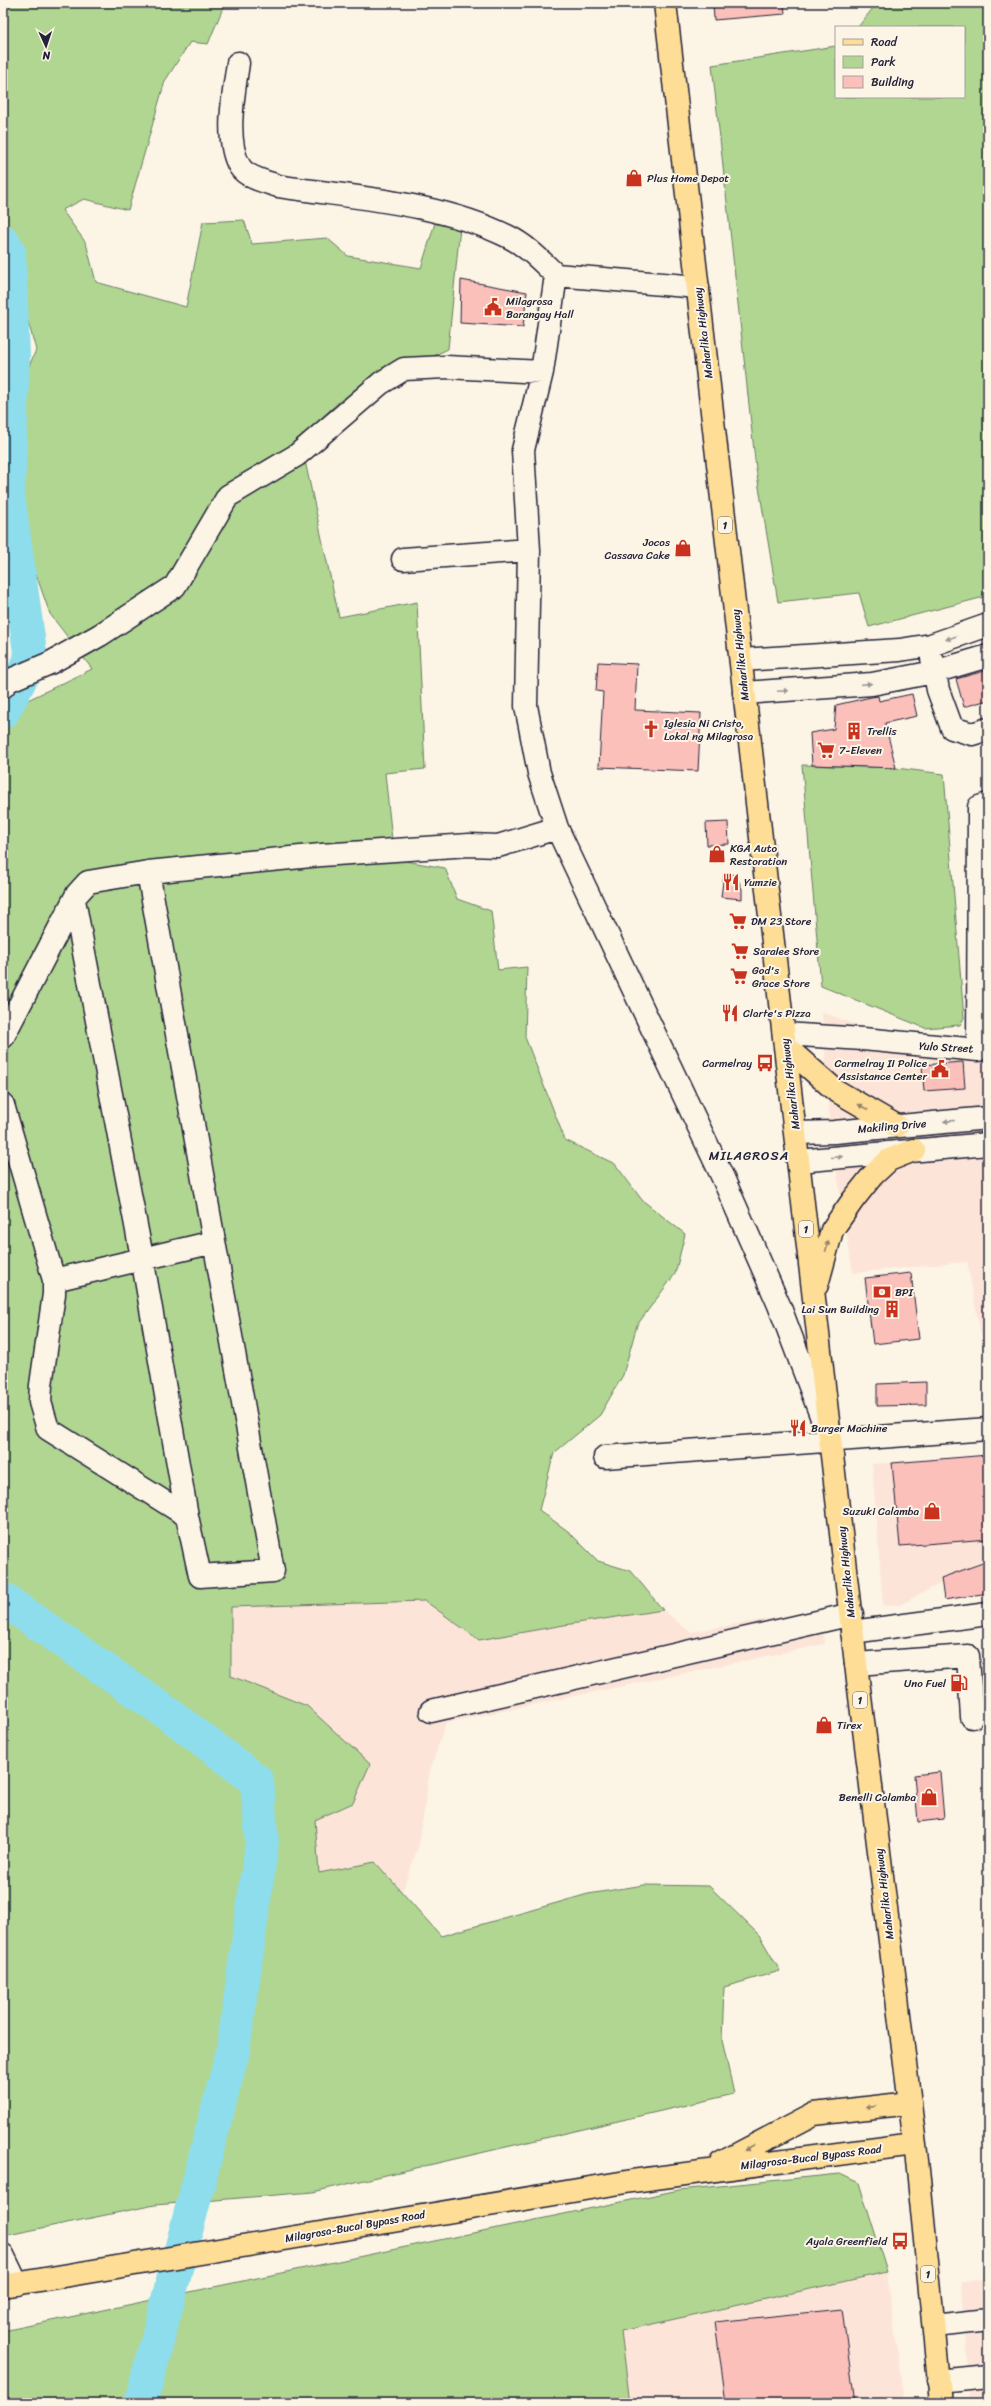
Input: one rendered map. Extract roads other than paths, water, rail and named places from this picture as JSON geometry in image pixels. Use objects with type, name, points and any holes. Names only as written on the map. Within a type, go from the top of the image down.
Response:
[{"type":"main road","name":"Maharlika Highway","points":[[665,3],[856,1664],[910,2103],[941,2403]]},
{"type":"main road","points":[[785,1041],[835,1090],[897,1126]]},
{"type":"main road","points":[[814,1298],[832,1230],[872,1176],[889,1160],[914,1150]]},
{"type":"main road","name":"Milagrosa-Bucal Bypass Road","points":[[707,2170],[814,2114],[910,2103]]},
{"type":"main road","name":"Milagrosa-Bucal Bypass Road","points":[[10,2285],[99,2272],[333,2230],[707,2170],[914,2144]]},
{"type":"street","points":[[238,63],[231,113],[234,152],[241,168],[254,177],[278,186],[443,212],[509,237],[530,251],[556,275],[698,287]]},
{"type":"street","points":[[556,275],[542,372],[523,450],[529,550],[526,706],[539,773],[557,828],[723,1178],[779,1305],[831,1442]]},
{"type":"street","points":[[5,684],[50,663],[100,635],[175,586],[228,496],[297,455],[381,383],[404,369],[446,367],[542,372]]},
{"type":"street","points":[[403,559],[529,550]]},
{"type":"street","points":[[741,660],[865,653],[931,645],[988,625]]},
{"type":"street","points":[[931,645],[938,690],[952,728],[972,734],[988,729]]},
{"type":"street","points":[[744,693],[872,684],[934,672],[988,656]]},
{"type":"street","name":"Yulo Street","points":[[785,1041],[863,1039],[978,1050],[979,807],[988,804]]},
{"type":"street","points":[[3,1037],[74,900],[88,882],[148,872],[321,855],[469,845],[498,846],[557,828]]},
{"type":"street","points":[[74,900],[142,1257],[187,1516],[200,1576],[273,1571],[148,872]]},
{"type":"street","points":[[3,1105],[54,1280],[54,1294],[40,1402],[48,1429],[187,1516]]},
{"type":"street","name":"Makiling Drive","points":[[796,1133],[988,1118]]},
{"type":"street","points":[[798,1161],[988,1144]]},
{"type":"street","points":[[54,1280],[142,1257],[214,1242]]},
{"type":"street","points":[[605,1457],[831,1442],[988,1429]]},
{"type":"street","points":[[431,1711],[852,1623],[988,1614]]},
{"type":"street","points":[[856,1664],[968,1656],[972,1717]]},
{"type":"street","points":[[3,2255],[10,2285]]},
{"type":"street","points":[[934,2326],[988,2320]]},
{"type":"street","points":[[938,2381],[988,2376]]},
{"type":"waterway","points":[[3,242],[9,252],[13,356],[8,495],[31,659],[3,712]]},
{"type":"waterway","points":[[3,1599],[173,1717],[257,1781],[262,1843],[233,2051],[141,2403]]},
{"type":"place","name":"Plus Home Depot","points":[[634,178]]},
{"type":"place","name":"Milagrosa Barangay Hall","points":[[493,307]]},
{"type":"place","name":"Jocos Cassava Cake","points":[[683,548]]},
{"type":"place","name":"Iglesia Ni Cristo, Lokal ng Milagrosa","points":[[651,729]]},
{"type":"place","name":"Trellis","points":[[854,731]]},
{"type":"place","name":"7-Eleven","points":[[826,750]]},
{"type":"place","name":"KGA Auto Restoration","points":[[717,854]]},
{"type":"place","name":"Yumzie","points":[[731,882]]},
{"type":"place","name":"DM 23 Store","points":[[738,921]]},
{"type":"place","name":"Saralee Store","points":[[740,951]]},
{"type":"place","name":"God's Grace Store","points":[[739,976]]},
{"type":"place","name":"Clarte's Pizza","points":[[730,1013]]},
{"type":"place","name":"Carmelray","points":[[765,1063]]},
{"type":"place","name":"Carmelray II Police Assistance Center","points":[[940,1069]]},
{"type":"place","name":"BPI","points":[[882,1292]]},
{"type":"place","name":"Lai Sun Building","points":[[892,1309]]},
{"type":"place","name":"Burger Machine","points":[[798,1428]]},
{"type":"place","name":"Suzuki Calamba","points":[[932,1511]]},
{"type":"place","name":"Uno Fuel","points":[[959,1683]]},
{"type":"place","name":"Tirex","points":[[824,1725]]},
{"type":"place","name":"Benelli Calamba","points":[[929,1797]]},
{"type":"place","name":"Ayala Greenfield","points":[[900,2241]]},
{"type":"district","name":"MILAGROSA","points":[[749,1155]]}]
